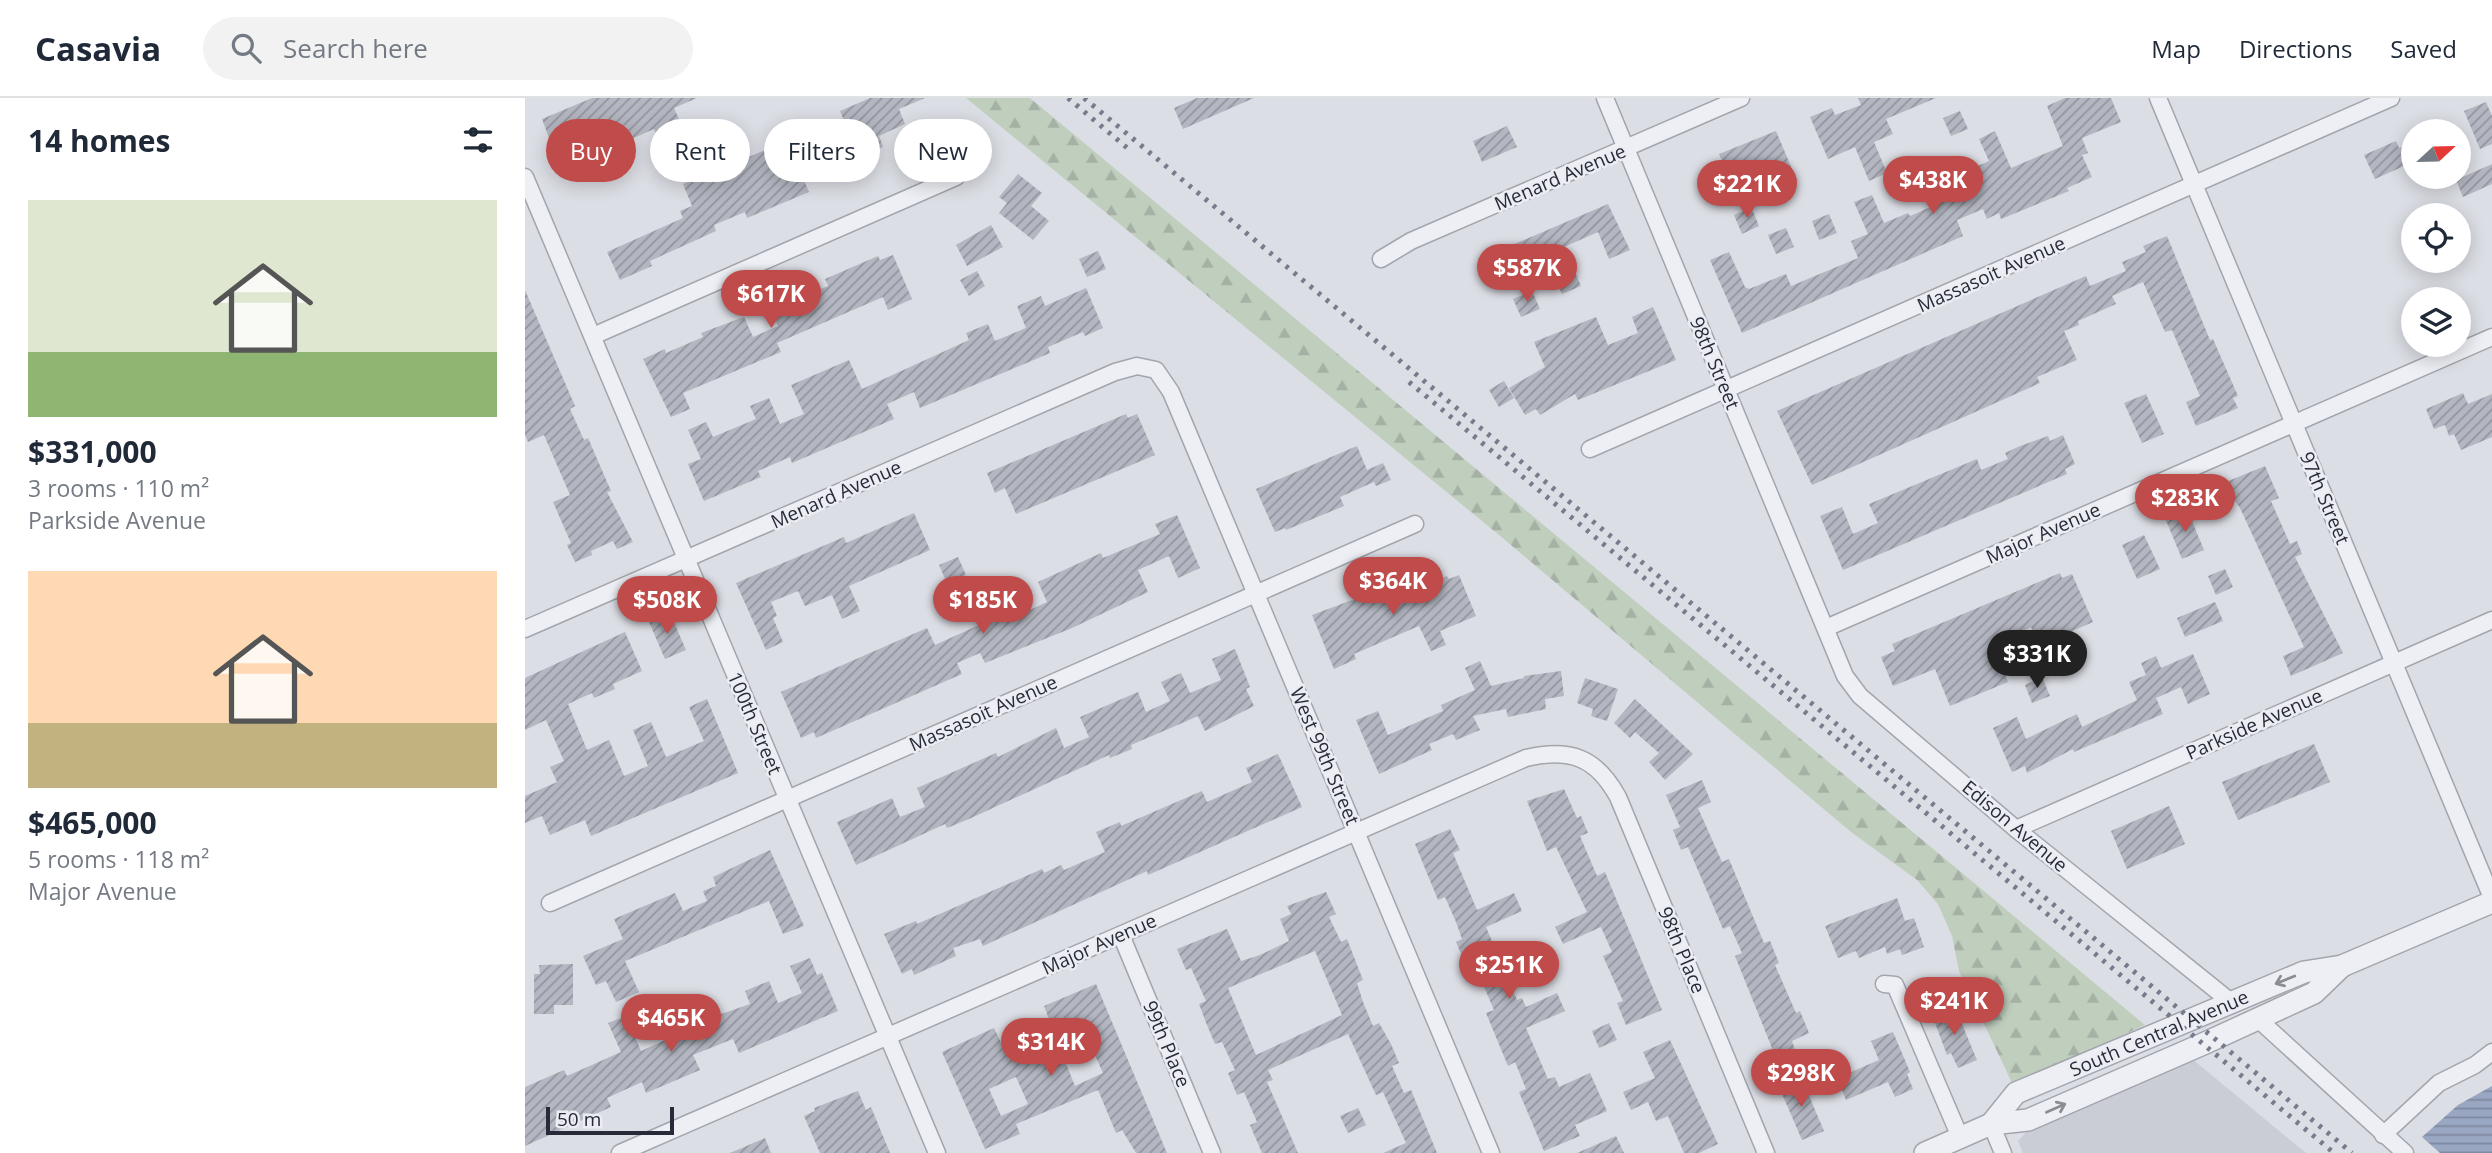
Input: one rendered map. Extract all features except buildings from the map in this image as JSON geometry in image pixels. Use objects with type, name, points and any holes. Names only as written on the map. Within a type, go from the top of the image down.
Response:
[{"type":"street","name":"98th Street","points":[[1605,98],[1826,628]]},
{"type":"street","name":"Menard Avenue","points":[[1381,259],[1411,242],[1741,98]]},
{"type":"street","name":"97th Street","points":[[2158,98],[2492,900]]},
{"type":"street","name":"Massasoit Avenue","points":[[1590,449],[2391,98]]},
{"type":"street","name":"100th Street","points":[[525,177],[937,1153]]},
{"type":"street","points":[[593,336],[945,182]]},
{"type":"street","name":"Major Avenue","points":[[1826,628],[2492,337]]},
{"type":"street","name":"Menard Avenue","points":[[525,629],[1115,372],[1149,366]]},
{"type":"street","name":"West 99th Street","points":[[1149,366],[1156,370],[1171,392],[1491,1153]]},
{"type":"street","name":"Massasoit Avenue","points":[[550,903],[1416,524]]},
{"type":"street","name":"Parkside Avenue","points":[[2016,829],[2492,620]]},
{"type":"street","name":"Edison Avenue","points":[[1826,628],[1845,676],[1860,696],[2016,829],[2231,1002]]},
{"type":"street","name":"Major Avenue","points":[[619,1153],[658,1146],[888,1037],[1526,758],[1561,754],[1583,759]]},
{"type":"street","name":"98th Place","points":[[1583,759],[1597,767],[1618,797],[1766,1153]]},
{"type":"street","name":"South Central Avenue","points":[[1991,1124],[2016,1093],[2304,972],[2342,966],[2492,900]]},
{"type":"street","name":"99th Place","points":[[1121,934],[1212,1153]]},
{"type":"street","name":"South Central Avenue","points":[[1925,1153],[1991,1124],[2028,1120],[2258,1019],[2314,993],[2342,966]]},
{"type":"street","points":[[1884,984],[1895,985],[1961,1138]]},
{"type":"street","points":[[2258,1019],[2405,1153]]},
{"type":"street","points":[[2383,1135],[2439,1083],[2475,1065],[2492,1052]]},
{"type":"street","points":[[1991,1124],[2003,1153]]},
{"type":"shaded area","points":[[2191,1058],[2306,1153],[2023,1153],[2018,1141],[2030,1128]]},
{"type":"green space","points":[[966,98],[1030,98],[2145,1025],[2013,1085],[1959,971],[1952,936],[1938,904],[1917,880],[1851,832],[1499,535]]},
{"type":"water","points":[[2492,1086],[2492,1153],[2440,1153],[2422,1137],[2458,1105]]},
{"type":"railway","points":[[1068,98],[1132,152]]},
{"type":"railway","points":[[1084,98],[2352,1153]]},
{"type":"railway","points":[[1409,382],[2334,1153]]}]
